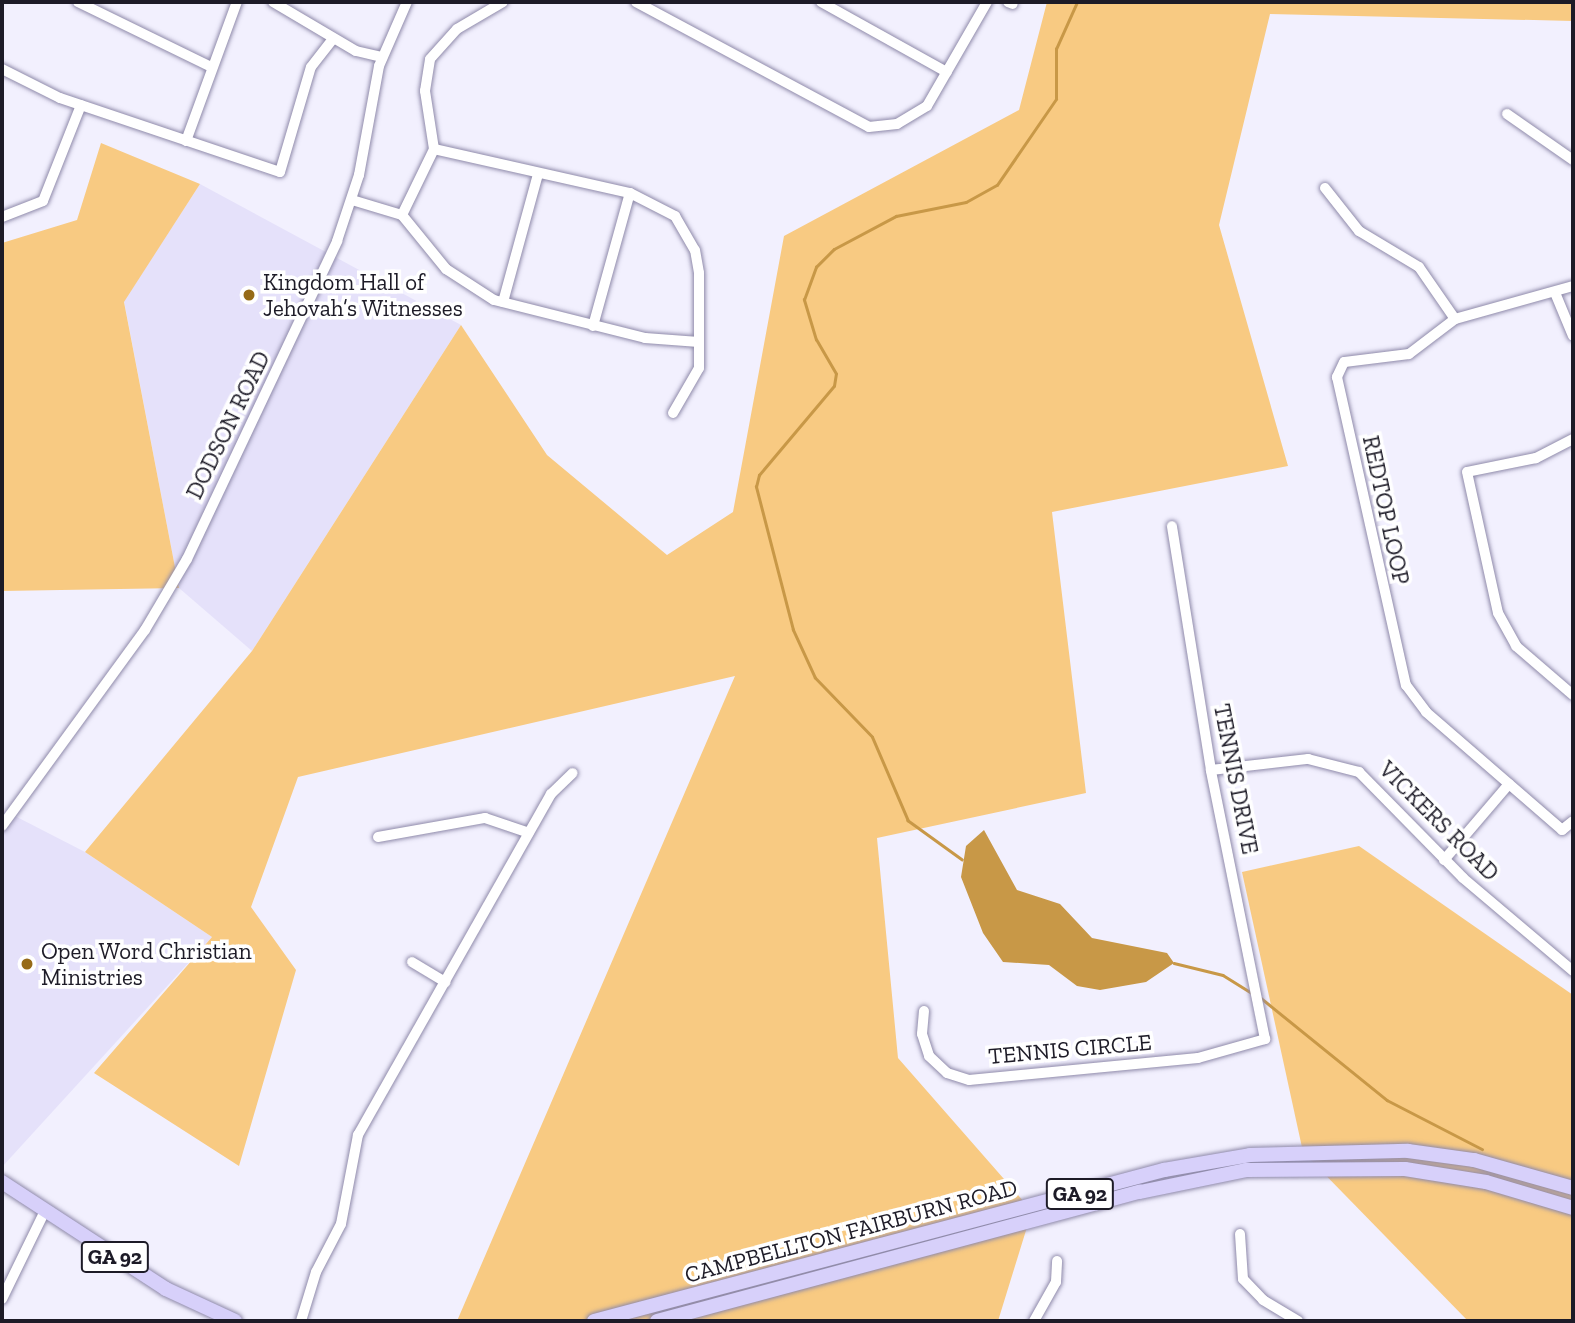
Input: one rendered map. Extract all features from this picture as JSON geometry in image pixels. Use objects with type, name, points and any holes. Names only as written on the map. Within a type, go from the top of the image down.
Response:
[{"type":"main road","name":"CAMPBELLTON FAIRBURN ROAD","points":[[594,1321],[1164,1170],[1250,1155],[1408,1151],[1474,1160],[1573,1188]]},
{"type":"main road","name":"CAMPBELLTON FAIRBURN ROAD","points":[[657,1321],[1140,1192],[1245,1170],[1405,1169],[1486,1182],[1573,1208]]},
{"type":"main road","name":"GA 92","points":[[2,1182],[166,1289],[235,1321]]},
{"type":"street","points":[[78,2],[211,67]]},
{"type":"street","points":[[186,141],[237,2]]},
{"type":"street","points":[[273,2],[333,39],[382,57]]},
{"type":"street","name":"DODSON ROAD","points":[[2,825],[167,596],[321,279],[352,200],[382,57],[407,2]]},
{"type":"street","points":[[402,215],[434,149],[425,91],[430,59],[448,35],[503,2]]},
{"type":"street","points":[[636,2],[855,124],[885,127],[911,118],[935,96],[987,2]]},
{"type":"street","points":[[821,2],[947,72]]},
{"type":"street","points":[[2,69],[81,105],[280,172],[311,67],[333,39]]},
{"type":"street","points":[[2,218],[43,201],[81,105]]},
{"type":"street","points":[[1507,114],[1573,160]]},
{"type":"street","points":[[434,149],[630,194],[675,216],[687,234],[699,273],[699,368],[673,413]]},
{"type":"street","points":[[503,302],[538,174]]},
{"type":"street","points":[[1325,188],[1359,231],[1419,267],[1455,319]]},
{"type":"street","points":[[593,327],[630,194]]},
{"type":"street","points":[[352,200],[402,215],[446,269],[503,302],[593,327],[699,342]]},
{"type":"street","name":"REDTOP LOOP","points":[[1573,286],[1556,295],[1455,319],[1409,354],[1345,362],[1337,377],[1406,685],[1426,712],[1562,830],[1573,821]]},
{"type":"street","points":[[1556,295],[1573,336]]},
{"type":"street","points":[[1573,439],[1536,458],[1467,472],[1498,613],[1516,646],[1573,695]]},
{"type":"street","name":"TENNIS DRIVE","points":[[1172,526],[1211,770],[1265,1039]]},
{"type":"street","name":"VICKERS ROAD","points":[[1211,770],[1308,758],[1349,767],[1373,783],[1444,860],[1573,971]]},
{"type":"street","points":[[301,1321],[316,1272],[341,1224],[358,1135],[551,794],[573,773]]},
{"type":"street","points":[[1444,860],[1509,784]]},
{"type":"street","points":[[378,838],[485,818],[530,832]]},
{"type":"street","points":[[412,962],[445,982]]},
{"type":"street","name":"TENNIS CIRCLE","points":[[924,1011],[922,1034],[929,1056],[947,1073],[969,1080],[1198,1058],[1265,1039]]},
{"type":"street","points":[[2,1299],[45,1211]]},
{"type":"street","points":[[1240,1234],[1243,1279],[1263,1300],[1298,1321]]},
{"type":"street","points":[[1034,1321],[1056,1282],[1057,1261]]},
{"type":"shaded area","points":[[1047,2],[1573,2],[1573,21],[1270,14],[1219,225],[1288,466],[1052,512],[1086,793],[877,838],[898,1058],[1032,1211],[998,1321],[457,1321],[735,676],[298,777],[251,907],[296,970],[239,1166],[94,1073],[212,937],[85,852],[252,651],[461,325],[547,455],[667,555],[733,512],[784,236],[1019,110]]},
{"type":"shaded area","points":[[101,143],[200,184],[124,302],[179,588],[2,591],[2,243],[77,220]]},
{"type":"shaded area","points":[[200,184],[461,325],[252,651],[179,588],[124,301]]},
{"type":"shaded area","points":[[11,814],[85,852],[212,937],[2,1167],[2,825]]},
{"type":"shaded area","points":[[984,830],[1017,890],[1060,904],[1092,938],[1167,953],[1174,963],[1146,982],[1100,990],[1077,986],[1049,965],[1003,962],[983,933],[961,877],[966,846]]},
{"type":"shaded area","points":[[1359,846],[1573,995],[1573,1321],[1468,1321],[1303,1152],[1242,872]]},
{"type":"waterway","points":[[962,860],[908,821],[872,737],[815,678],[793,630],[756,487],[759,475],[834,386],[836,374],[816,340],[804,300],[816,267],[834,249],[896,216],[966,202],[997,185],[1056,99],[1056,49],[1077,2]]},
{"type":"waterway","points":[[1174,963],[1223,975],[1252,993]]},
{"type":"waterway","points":[[1261,998],[1387,1100],[1482,1149]]},
{"type":"place","name":"Kingdom Hall of Jehovah’s Witnesses","points":[[249,295]]},
{"type":"place","name":"Open Word Christian Ministries","points":[[27,964]]}]
